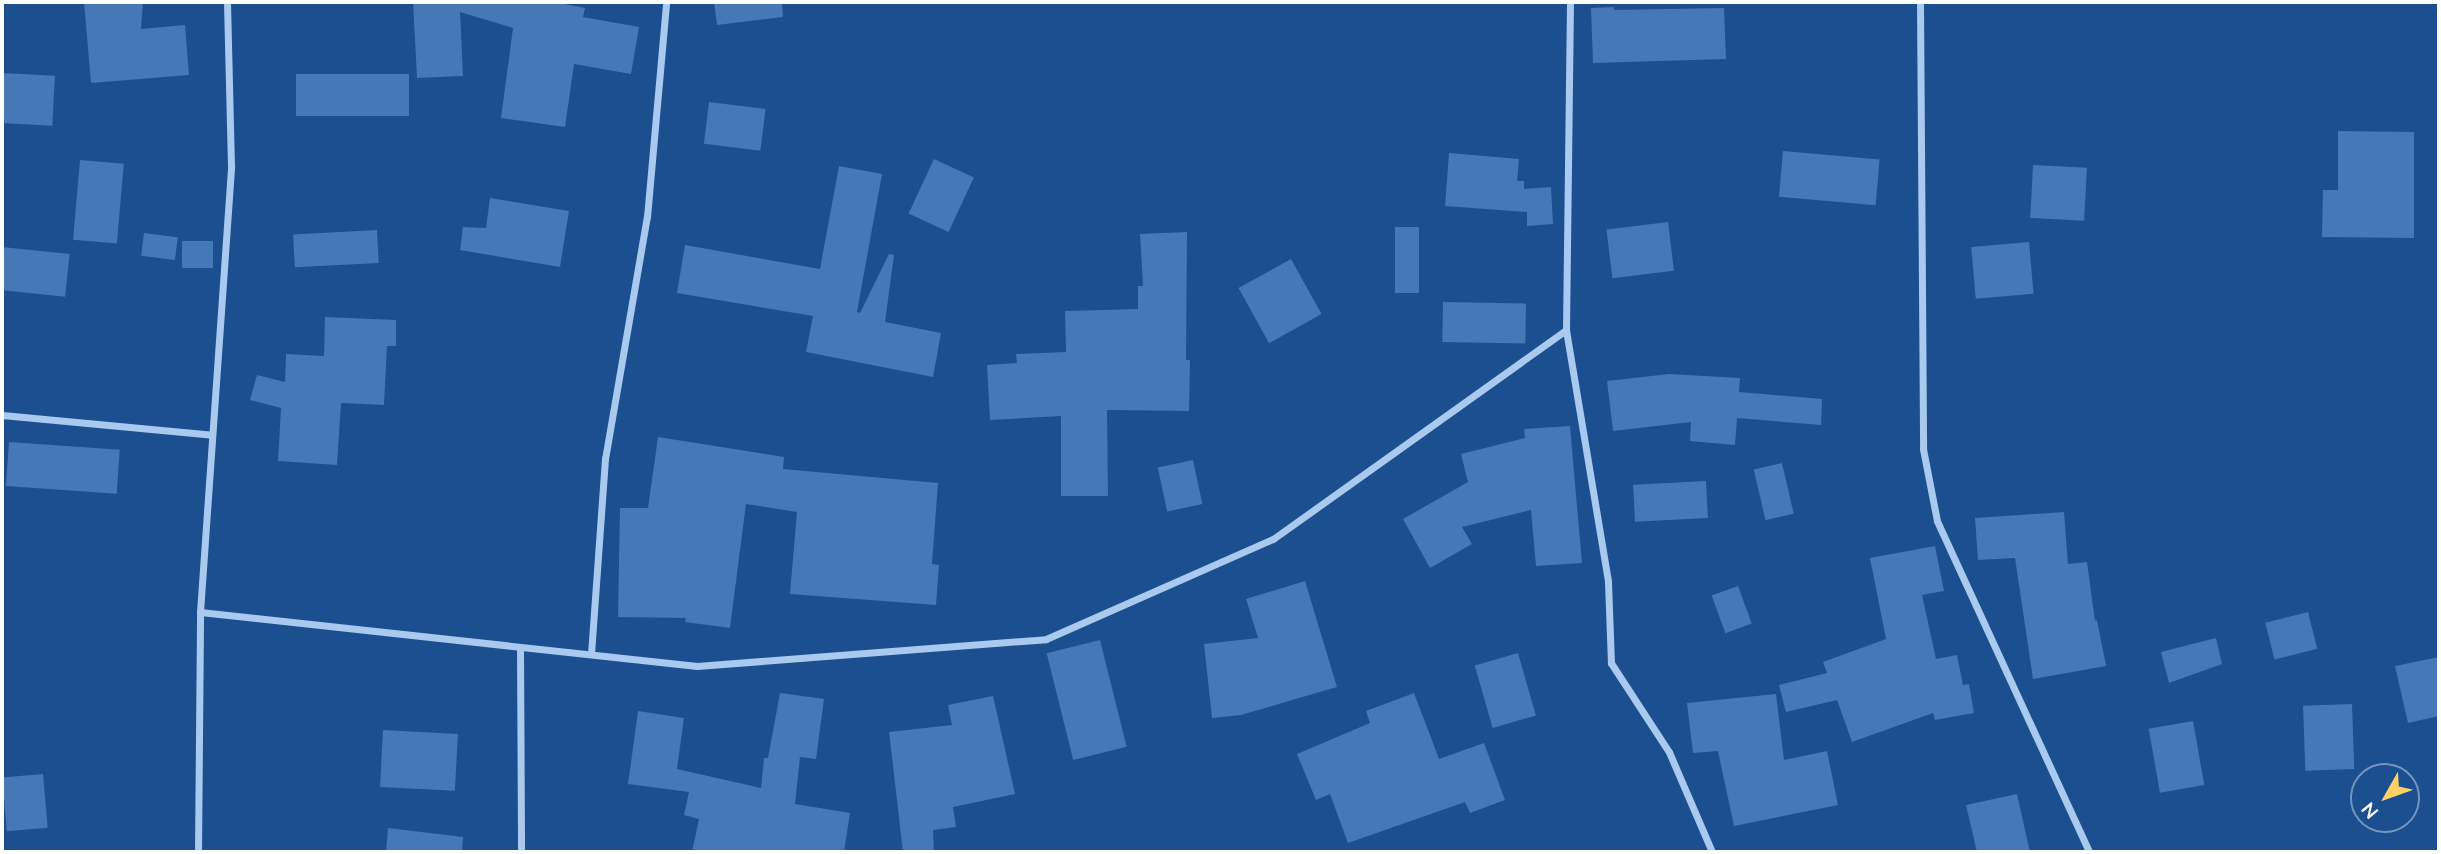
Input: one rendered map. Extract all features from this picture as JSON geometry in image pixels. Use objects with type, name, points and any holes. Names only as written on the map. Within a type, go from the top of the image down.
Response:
[{"type":"street","points":[[198,852],[200,612],[231,166],[227,2]]},
{"type":"street","points":[[591,654],[606,458],[647,217],[666,2]]},
{"type":"street","points":[[1570,2],[1566,330],[1608,582],[1611,663],[1669,752],[1712,852]]},
{"type":"street","points":[[1920,2],[1923,449],[1934,509],[1937,521],[2089,852]]},
{"type":"street","points":[[200,612],[697,666],[1046,639],[1273,539],[1566,330]]},
{"type":"street","points":[[2,415],[212,435]]},
{"type":"street","points":[[520,647],[521,852]]},
{"type":"building","points":[[84,2],[143,2],[141,29],[185,25],[189,75],[91,83]]},
{"type":"building","points":[[413,2],[554,2],[585,8],[583,17],[639,27],[631,74],[574,64],[565,127],[501,118],[513,28],[460,12],[463,76],[417,78]]},
{"type":"building","points":[[714,2],[782,2],[783,17],[717,25]]},
{"type":"building","points":[[1614,7],[1614,10],[1724,8],[1726,59],[1593,63],[1591,8]]},
{"type":"building","points":[[2,73],[55,76],[52,126],[2,123]]},
{"type":"building","points":[[296,74],[409,74],[409,116],[296,116]]},
{"type":"building","points":[[709,102],[766,109],[760,151],[704,144]]},
{"type":"building","points":[[2338,131],[2414,132],[2414,238],[2322,237],[2323,190],[2338,190]]},
{"type":"building","points":[[1783,151],[1880,159],[1876,205],[1779,197]]},
{"type":"building","points":[[1449,153],[1519,159],[1517,181],[1524,181],[1524,189],[1551,187],[1553,224],[1527,226],[1527,212],[1445,206]]},
{"type":"building","points":[[934,159],[974,178],[949,232],[909,213]]},
{"type":"building","points":[[80,160],[124,164],[117,244],[73,240]]},
{"type":"building","points":[[2033,165],[2087,168],[2084,221],[2030,218]]},
{"type":"building","points":[[839,166],[882,174],[857,312],[860,313],[889,254],[894,255],[885,322],[941,333],[933,377],[806,352],[813,316],[677,293],[685,245],[820,269]]},
{"type":"building","points":[[490,198],[569,211],[560,267],[460,250],[463,227],[486,228]]},
{"type":"building","points":[[1668,222],[1674,271],[1612,278],[1606,230]]},
{"type":"building","points":[[1395,227],[1419,227],[1419,293],[1395,293]]},
{"type":"building","points":[[377,230],[379,263],[295,267],[293,234]]},
{"type":"building","points":[[1187,232],[1186,360],[1190,360],[1189,411],[1107,410],[1108,496],[1061,496],[1061,416],[990,420],[987,365],[1017,363],[1016,354],[1066,352],[1065,311],[1138,309],[1138,286],[1143,286],[1140,234]]},
{"type":"building","points":[[144,233],[178,237],[175,260],[141,256]]},
{"type":"building","points":[[182,241],[213,241],[213,268],[182,268]]},
{"type":"building","points":[[2029,242],[2034,294],[1976,299],[1971,247]]},
{"type":"building","points":[[2,247],[70,254],[65,297],[2,290]]},
{"type":"building","points":[[1291,259],[1322,314],[1269,343],[1239,288]]},
{"type":"building","points":[[1443,302],[1526,303],[1525,343],[1442,342]]},
{"type":"building","points":[[325,317],[396,320],[396,346],[387,346],[384,405],[341,403],[337,465],[278,461],[281,408],[250,400],[257,375],[285,382],[286,354],[324,356]]},
{"type":"building","points":[[1669,374],[1740,378],[1739,392],[1822,399],[1821,425],[1737,418],[1735,445],[1690,441],[1691,422],[1613,431],[1607,381]]},
{"type":"building","points":[[1570,426],[1582,563],[1536,566],[1531,510],[1462,527],[1472,544],[1430,568],[1403,519],[1468,482],[1461,454],[1525,438],[1524,429]]},
{"type":"building","points":[[658,437],[784,457],[783,469],[938,483],[932,564],[939,565],[936,605],[790,594],[797,512],[746,504],[730,628],[685,622],[686,618],[618,617],[620,508],[648,508]]},
{"type":"building","points":[[9,442],[120,450],[117,494],[6,486]]},
{"type":"building","points":[[1193,460],[1202,504],[1167,512],[1158,467]]},
{"type":"building","points":[[1782,463],[1794,514],[1765,520],[1754,470]]},
{"type":"building","points":[[1706,481],[1708,518],[1635,522],[1633,485]]},
{"type":"building","points":[[2064,512],[2068,564],[2087,562],[2095,621],[2097,620],[2106,666],[2033,679],[2015,558],[1978,560],[1975,518]]},
{"type":"building","points":[[1935,546],[1944,591],[1922,595],[1936,659],[1957,655],[1963,685],[1969,684],[1974,713],[1935,720],[1933,713],[1852,742],[1837,700],[1786,712],[1779,685],[1827,673],[1823,662],[1886,639],[1870,558]]},
{"type":"building","points":[[1305,581],[1337,687],[1241,715],[1212,718],[1204,644],[1258,638],[1246,599]]},
{"type":"building","points":[[1738,586],[1752,624],[1725,633],[1712,596]]},
{"type":"building","points":[[2308,612],[2317,649],[2275,660],[2265,623]]},
{"type":"building","points":[[2216,638],[2222,664],[2169,683],[2161,652]]},
{"type":"building","points":[[1100,640],[1127,747],[1073,760],[1047,653]]},
{"type":"building","points":[[1518,653],[1536,715],[1493,728],[1475,665]]},
{"type":"building","points":[[2439,657],[2439,716],[2408,723],[2395,666]]},
{"type":"building","points":[[780,693],[824,699],[816,759],[800,757],[795,804],[850,813],[844,852],[692,852],[699,819],[684,815],[689,792],[628,784],[638,711],[684,718],[677,769],[761,788],[764,758],[768,758]]},
{"type":"building","points":[[1414,693],[1439,759],[1484,743],[1505,800],[1470,813],[1465,802],[1348,843],[1330,794],[1316,800],[1297,754],[1370,723],[1366,711]]},
{"type":"building","points":[[1776,694],[1784,760],[1827,751],[1838,805],[1734,826],[1718,751],[1693,753],[1687,703]]},
{"type":"building","points":[[993,696],[1015,794],[953,807],[956,827],[933,830],[934,852],[903,852],[889,732],[952,725],[948,705]]},
{"type":"building","points":[[2352,704],[2354,763],[2350,763],[2350,769],[2305,771],[2303,706]]},
{"type":"building","points":[[2193,721],[2204,785],[2160,793],[2149,729]]},
{"type":"building","points":[[383,730],[458,734],[455,791],[380,787]]},
{"type":"building","points":[[43,774],[48,828],[7,831],[2,778]]},
{"type":"building","points":[[2017,794],[2030,852],[1977,852],[1966,805]]},
{"type":"building","points":[[388,828],[463,837],[462,852],[386,852]]}]
